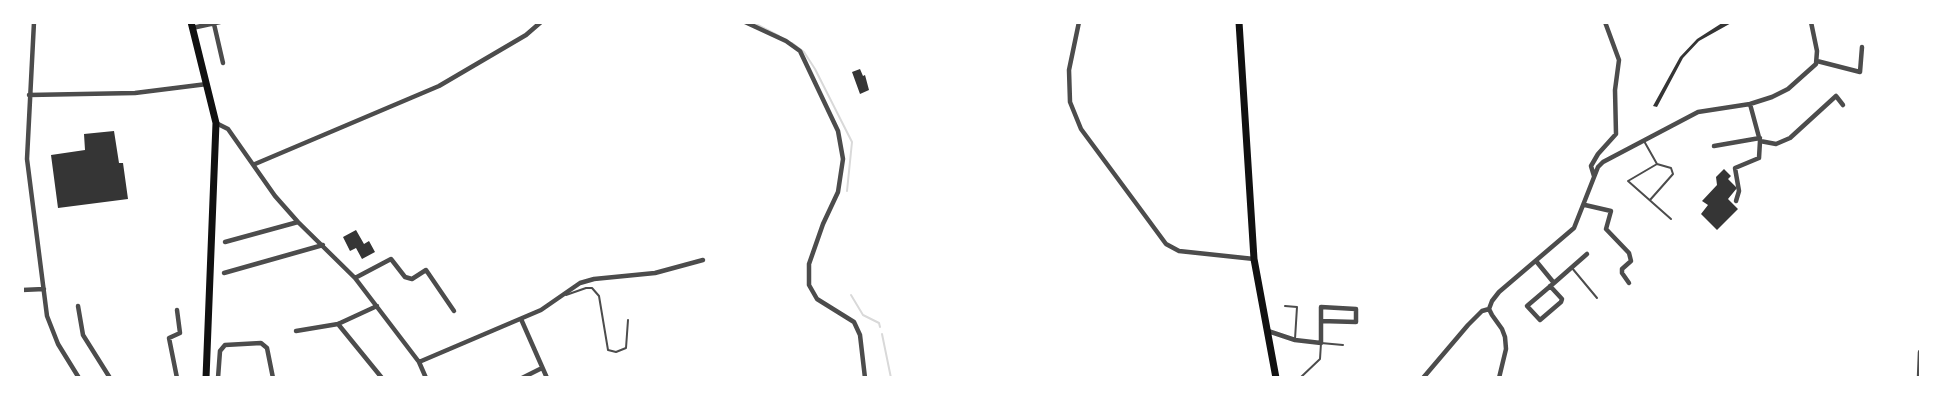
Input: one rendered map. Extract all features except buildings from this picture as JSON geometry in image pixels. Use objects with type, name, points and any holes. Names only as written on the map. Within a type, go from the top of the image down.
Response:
[{"type":"main road","points":[[1238,22],[1254,259],[1276,378]]},
{"type":"main road","points":[[191,25],[216,123],[204,377]]},
{"type":"street","points":[[34,22],[25,159],[47,316],[58,344],[79,378]]},
{"type":"street","points":[[191,25],[220,22]]},
{"type":"street","points":[[256,164],[440,86],[526,36],[541,22]]},
{"type":"street","points":[[745,22],[786,41],[800,51],[838,131],[843,159],[838,192],[823,224],[809,264],[809,285],[817,299],[854,322],[860,334],[865,378]]},
{"type":"street","points":[[1079,22],[1069,70],[1070,102],[1081,129],[1166,244],[1179,251],[1254,259]]},
{"type":"street","points":[[1594,177],[1591,166],[1598,154],[1616,134],[1615,90],[1619,60],[1605,22]]},
{"type":"street","points":[[1423,378],[1468,325],[1482,311],[1490,309],[1499,292],[1571,232],[1585,205],[1594,177],[1602,162],[1698,112],[1750,104],[1788,89],[1809,72],[1817,62],[1811,22]]},
{"type":"street","points":[[214,24],[223,62]]},
{"type":"street","points":[[1817,62],[1860,72],[1862,47]]},
{"type":"street","points":[[29,95],[135,93],[207,84]]},
{"type":"street","points":[[1714,146],[1760,139],[1776,144],[1790,138],[1836,96],[1843,105]]},
{"type":"street","points":[[1736,201],[1739,191],[1735,168],[1759,158],[1760,139],[1750,104]]},
{"type":"street","points":[[216,123],[228,129],[256,164],[276,196],[298,222],[356,278],[418,362],[426,378]]},
{"type":"street","points":[[1585,205],[1611,211],[1606,229],[1629,253],[1631,261],[1622,269],[1629,283]]},
{"type":"street","points":[[225,242],[298,222]]},
{"type":"street","points":[[224,273],[323,245]]},
{"type":"street","points":[[1536,261],[1552,284],[1562,299],[1540,320],[1527,306],[1552,284],[1572,268],[1587,254]]},
{"type":"street","points":[[356,278],[391,259],[405,277],[412,279],[426,270],[454,312]]},
{"type":"street","points":[[418,362],[521,319],[562,296],[580,283],[594,278],[655,273],[703,260]]},
{"type":"street","points":[[22,290],[44,289]]},
{"type":"street","points":[[78,306],[83,335],[110,378]]},
{"type":"street","points":[[296,331],[338,324],[376,306]]},
{"type":"street","points":[[1268,331],[1295,340],[1321,343],[1321,321],[1322,307],[1356,309],[1356,322],[1321,321]]},
{"type":"street","points":[[1490,309],[1505,337],[1506,349],[1499,378]]},
{"type":"street","points":[[177,310],[180,333],[169,338],[177,378]]},
{"type":"street","points":[[521,319],[547,378]]},
{"type":"street","points":[[338,324],[382,378]]},
{"type":"street","points":[[218,378],[220,351],[225,345],[261,343],[267,348],[273,378]]},
{"type":"street","points":[[1919,378],[1920,352]]},
{"type":"street","points":[[522,378],[542,368]]},
{"type":"lane","points":[[1644,140],[1656,164]]},
{"type":"lane","points":[[1650,200],[1673,174],[1671,168],[1656,164],[1628,181],[1670,219]]},
{"type":"lane","points":[[1572,268],[1597,298]]},
{"type":"lane","points":[[562,296],[586,288],[592,288],[600,296],[608,350],[616,352],[626,348],[628,320]]},
{"type":"lane","points":[[1285,306],[1297,307],[1295,340]]},
{"type":"lane","points":[[1300,378],[1320,359],[1321,343],[1343,344]]},
{"type":"waterway","points":[[752,22],[779,36]]},
{"type":"waterway","points":[[792,43],[804,52],[815,69],[852,142],[847,191]]},
{"type":"waterway","points":[[851,295],[863,315],[879,323],[880,327]]},
{"type":"waterway","points":[[882,334],[891,378]]}]
